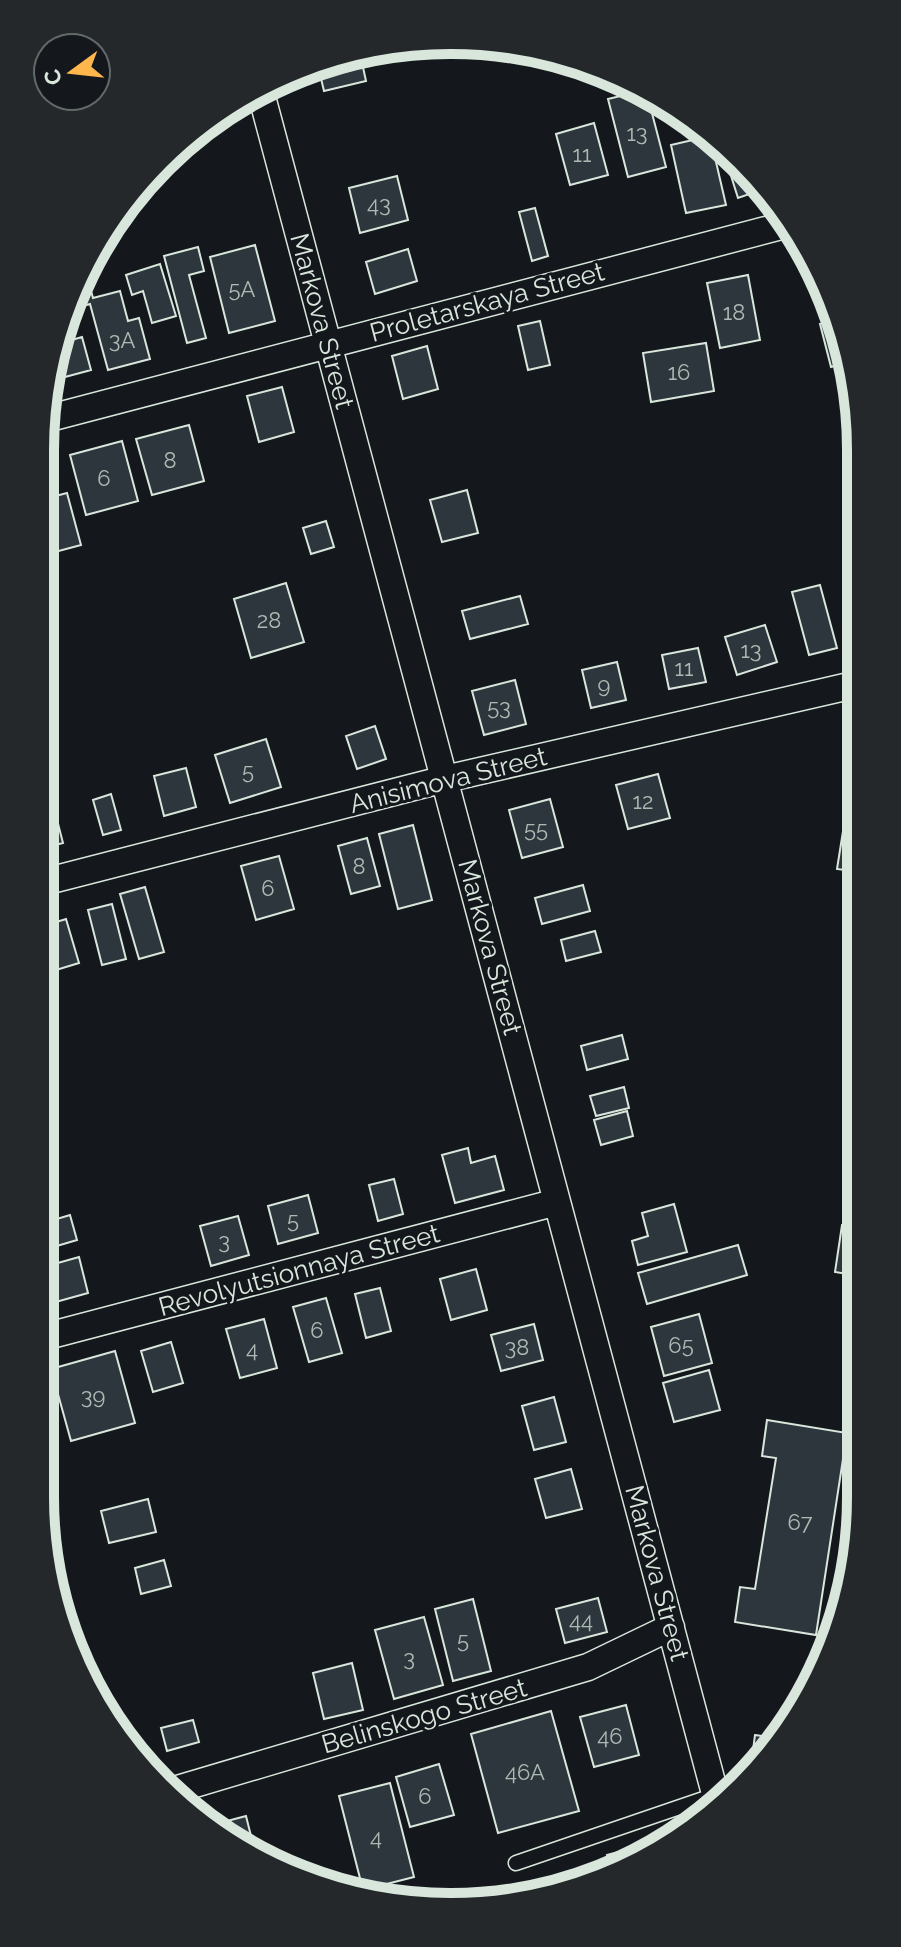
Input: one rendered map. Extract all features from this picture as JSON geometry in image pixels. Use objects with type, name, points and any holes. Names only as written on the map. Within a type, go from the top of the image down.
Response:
[{"type":"street","name":"Markova Street","points":[[263,101],[715,1793]]},
{"type":"street","name":"Proletarskaya Street","points":[[56,416],[778,227]]},
{"type":"street","name":"Anisimova Street","points":[[54,879],[445,779],[847,687]]},
{"type":"street","name":"Revolyutsionnaya Street","points":[[54,1334],[557,1202]]},
{"type":"street","name":"Belinskogo Street","points":[[181,1788],[588,1667],[671,1627]]},
{"type":"lane","points":[[516,1863],[703,1802]]},
{"type":"building","points":[[362,65],[366,81],[324,91],[320,76]]},
{"type":"building","points":[[625,95],[651,108],[666,167],[628,177],[608,99]]},
{"type":"building","points":[[594,123],[608,175],[570,185],[556,134]]},
{"type":"building","points":[[696,139],[714,154],[726,205],[686,213],[671,145]]},
{"type":"building","points":[[728,168],[752,193],[738,198]]},
{"type":"building","points":[[397,176],[408,220],[360,233],[349,188]]},
{"type":"building","points":[[535,208],[548,256],[532,261],[519,212]]},
{"type":"building","points":[[255,245],[275,321],[229,333],[210,257]]},
{"type":"building","points":[[198,247],[204,271],[189,275],[206,338],[187,343],[164,256]]},
{"type":"building","points":[[408,249],[417,281],[375,294],[366,262]]},
{"type":"building","points":[[160,264],[176,316],[152,323],[143,291],[132,295],[126,275]]},
{"type":"building","points":[[748,275],[760,340],[720,348],[707,283]]},
{"type":"building","points":[[90,286],[93,298],[120,291],[128,321],[139,318],[150,359],[108,370],[90,304],[81,306]]},
{"type":"building","points":[[540,321],[550,365],[528,370],[518,326]]},
{"type":"building","points":[[826,322],[837,365],[831,367],[820,324]]},
{"type":"building","points":[[82,337],[91,370],[65,377],[63,369],[70,340]]},
{"type":"building","points":[[706,343],[714,391],[651,402],[643,353]]},
{"type":"building","points":[[427,346],[438,389],[403,399],[392,356]]},
{"type":"building","points":[[282,387],[294,432],[259,442],[247,396]]},
{"type":"building","points":[[189,425],[204,481],[152,495],[136,439]]},
{"type":"building","points":[[122,441],[138,501],[86,515],[70,455]]},
{"type":"building","points":[[467,490],[478,533],[442,542],[430,500]]},
{"type":"building","points":[[67,493],[81,545],[54,552],[54,496]]},
{"type":"building","points":[[326,521],[334,547],[311,554],[303,528]]},
{"type":"building","points":[[286,583],[304,642],[251,658],[234,599]]},
{"type":"building","points":[[820,585],[837,648],[809,655],[792,592]]},
{"type":"building","points":[[520,596],[528,624],[470,639],[462,611]]},
{"type":"building","points":[[765,625],[777,662],[737,675],[725,637]]},
{"type":"building","points":[[698,648],[706,682],[669,689],[662,655]]},
{"type":"building","points":[[617,662],[626,700],[591,708],[582,670]]},
{"type":"building","points":[[515,680],[526,724],[484,735],[472,691]]},
{"type":"building","points":[[375,726],[386,759],[357,769],[346,736]]},
{"type":"building","points":[[266,739],[281,787],[230,803],[215,755]]},
{"type":"building","points":[[186,768],[196,807],[164,816],[154,776]]},
{"type":"building","points":[[658,774],[670,818],[628,829],[616,785]]},
{"type":"building","points":[[111,794],[121,830],[103,835],[93,800]]},
{"type":"building","points":[[550,799],[563,847],[522,858],[509,810]]},
{"type":"building","points":[[847,806],[847,870],[837,869]]},
{"type":"building","points":[[54,812],[63,843],[54,845]]},
{"type":"building","points":[[413,825],[432,900],[398,909],[379,834]]},
{"type":"building","points":[[367,838],[380,886],[351,894],[338,846]]},
{"type":"building","points":[[279,856],[294,909],[256,920],[241,866]]},
{"type":"building","points":[[583,885],[590,911],[542,924],[535,898]]},
{"type":"building","points":[[145,887],[164,952],[139,959],[120,894]]},
{"type":"building","points":[[112,904],[126,959],[102,965],[88,910]]},
{"type":"building","points":[[66,919],[79,963],[54,971],[54,923]]},
{"type":"building","points":[[595,931],[601,952],[566,961],[561,940]]},
{"type":"building","points":[[622,1035],[628,1059],[587,1070],[581,1046]]},
{"type":"building","points":[[624,1087],[629,1108],[596,1116],[590,1096]]},
{"type":"building","points":[[627,1111],[633,1136],[601,1145],[594,1120]]},
{"type":"building","points":[[468,1148],[471,1163],[495,1156],[504,1190],[455,1203],[442,1155]]},
{"type":"building","points":[[394,1179],[403,1214],[378,1221],[369,1185]]},
{"type":"building","points":[[308,1195],[318,1233],[278,1244],[268,1206]]},
{"type":"building","points":[[674,1204],[687,1252],[638,1265],[632,1241],[648,1236],[642,1213]]},
{"type":"building","points":[[70,1215],[77,1240],[54,1247],[54,1220]]},
{"type":"building","points":[[238,1216],[249,1255],[211,1266],[200,1226]]},
{"type":"building","points":[[842,1225],[847,1226],[847,1274],[835,1272]]},
{"type":"building","points":[[738,1245],[747,1275],[647,1304],[638,1273]]},
{"type":"building","points":[[79,1257],[88,1293],[54,1302],[54,1264]]},
{"type":"building","points":[[476,1269],[487,1310],[451,1320],[440,1279]]},
{"type":"building","points":[[380,1288],[391,1331],[366,1338],[355,1294]]},
{"type":"building","points":[[326,1298],[342,1353],[309,1362],[293,1307]]},
{"type":"building","points":[[699,1314],[712,1363],[664,1376],[651,1327]]},
{"type":"building","points":[[264,1319],[277,1368],[240,1378],[226,1329]]},
{"type":"building","points":[[534,1324],[543,1360],[501,1371],[491,1335]]},
{"type":"building","points":[[171,1342],[183,1383],[153,1392],[141,1351]]},
{"type":"building","points":[[115,1351],[135,1423],[71,1441],[54,1380],[54,1368]]},
{"type":"building","points":[[709,1370],[720,1410],[674,1422],[663,1383]]},
{"type":"building","points":[[554,1397],[566,1442],[534,1450],[522,1406]]},
{"type":"building","points":[[767,1420],[847,1433],[816,1635],[735,1622],[740,1587],[755,1589],[776,1458],[762,1456]]},
{"type":"building","points":[[571,1469],[582,1509],[546,1518],[535,1479]]},
{"type":"building","points":[[148,1499],[156,1532],[109,1543],[101,1511]]},
{"type":"building","points":[[164,1560],[171,1586],[141,1594],[135,1568]]},
{"type":"building","points":[[598,1598],[607,1632],[565,1643],[556,1609]]},
{"type":"building","points":[[473,1599],[491,1671],[453,1681],[435,1609]]},
{"type":"building","points":[[424,1617],[443,1685],[394,1699],[375,1630]]},
{"type":"building","points":[[352,1663],[363,1710],[324,1719],[313,1673]]},
{"type":"building","points":[[626,1705],[639,1755],[594,1767],[580,1717]]},
{"type":"building","points":[[551,1711],[579,1811],[498,1833],[471,1734]]},
{"type":"building","points":[[193,1720],[199,1742],[167,1751],[161,1728]]},
{"type":"building","points":[[755,1735],[766,1736],[765,1738],[753,1754]]},
{"type":"building","points":[[439,1764],[454,1815],[410,1827],[396,1777]]},
{"type":"building","points":[[390,1783],[414,1877],[378,1886],[361,1882],[339,1796]]},
{"type":"building","points":[[246,1816],[252,1840],[230,1826],[224,1822]]},
{"type":"building","points":[[634,1848],[608,1860],[607,1855]]}]
